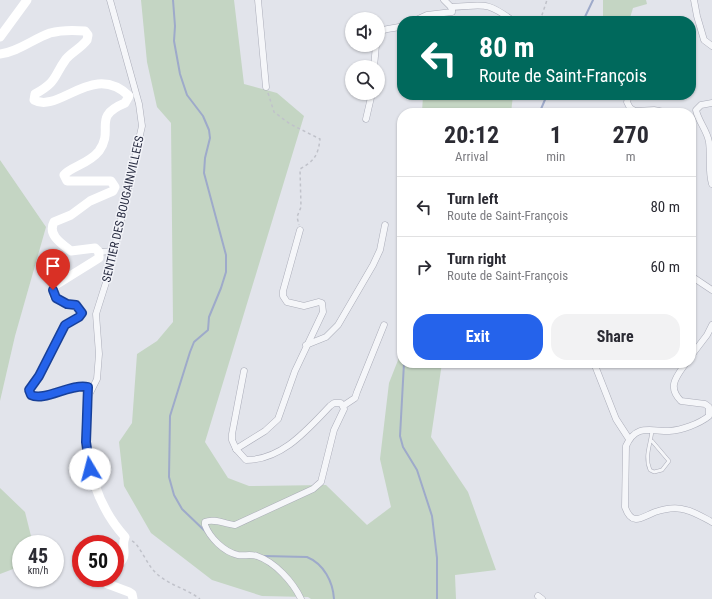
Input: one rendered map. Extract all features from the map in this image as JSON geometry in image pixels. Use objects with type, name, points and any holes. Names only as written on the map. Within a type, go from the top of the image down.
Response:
[{"type":"main road","points":[[0,38],[27,0]]},
{"type":"main road","points":[[0,54],[28,44],[49,34],[65,31],[85,31],[88,35],[87,40],[66,59],[55,80],[35,94],[34,100],[39,102],[55,100],[85,86],[95,84],[119,88],[132,94],[125,104],[112,109],[106,117],[105,138],[99,151],[86,162],[66,172],[64,175],[67,181],[111,181],[115,187],[114,191],[90,201],[72,215],[54,222],[52,225],[54,236],[71,251],[95,248],[99,252],[99,258],[95,262],[54,286],[53,290],[56,298],[67,304],[76,305],[82,313],[79,317],[65,325],[39,376],[29,390],[31,395],[38,397],[80,385],[88,387],[89,395],[86,442],[90,469],[98,496],[119,531],[125,537],[124,556]]},
{"type":"main road","points":[[116,587],[132,594],[133,599]]},
{"type":"street","name":"SENTIER DES BOUGAINVILLEES","points":[[89,395],[97,379],[99,354],[96,314],[115,251],[142,126],[139,104],[132,94],[110,0]]},
{"type":"street","points":[[258,0],[266,87]]},
{"type":"street","points":[[425,16],[450,13],[453,10],[444,0]]},
{"type":"street","points":[[694,0],[704,40],[712,46]]},
{"type":"street","points":[[451,7],[488,4],[495,7],[507,16]]},
{"type":"street","points":[[385,30],[397,28]]},
{"type":"street","points":[[366,119],[370,100]]},
{"type":"street","points":[[696,110],[701,105],[712,103]]},
{"type":"street","points":[[696,120],[706,132],[709,142],[712,184]]},
{"type":"street","points":[[306,345],[326,337],[338,325],[373,265],[380,250],[385,225]]},
{"type":"street","points":[[236,449],[265,431],[278,419],[306,345],[322,312],[322,303],[319,302],[304,306],[287,302],[283,296],[283,291],[300,230]]},
{"type":"street","points":[[99,252],[115,251]]},
{"type":"street","points":[[696,279],[712,290]]},
{"type":"street","points":[[343,406],[354,398],[384,325]]},
{"type":"street","points":[[696,349],[707,335],[712,325]]},
{"type":"street","points":[[596,368],[616,419],[629,439]]},
{"type":"street","points":[[683,368],[674,383],[673,391],[681,402],[706,404],[711,411],[709,416],[684,428],[670,431],[639,431],[629,439],[626,446],[625,507],[627,514],[634,518],[642,519],[663,510],[686,510],[712,522]]},
{"type":"street","points":[[244,371],[232,440],[236,449],[246,460],[254,460],[273,455],[299,437],[334,403],[341,403],[343,406]]},
{"type":"street","points":[[301,599],[291,584],[275,567],[256,555],[239,555],[226,552],[217,543],[205,525],[205,522],[212,520],[223,524],[235,525],[313,489],[321,482],[334,430],[343,414],[343,406]]},
{"type":"lane","points":[[652,430],[652,441],[647,458],[650,470],[654,472],[662,470],[669,461],[652,441]]},
{"type":"path","points":[[542,16],[548,0]]},
{"type":"path","points":[[266,87],[274,112],[290,124],[320,139],[319,149],[313,162],[300,169],[301,207],[297,217],[300,230]]},
{"type":"path","points":[[125,537],[136,543],[141,554],[154,572],[179,589],[200,599]]},
{"type":"green space","points":[[141,0],[234,0],[244,84],[277,93],[304,116],[205,442],[228,478],[249,486],[326,485],[367,525],[391,507],[380,459],[389,383],[397,363],[397,368],[441,368],[431,437],[468,492],[496,570],[455,575],[456,599],[311,599],[308,597],[262,596],[212,580],[151,533],[124,486],[119,442],[132,423],[137,354],[157,341],[173,322],[171,123],[157,107],[147,62]]},
{"type":"green space","points":[[603,0],[646,0],[647,4],[633,8],[631,16],[603,16]]},
{"type":"green space","points":[[423,100],[512,100],[512,108],[422,108]]},
{"type":"green space","points":[[0,160],[46,227],[15,336],[0,401]]},
{"type":"green space","points":[[0,488],[25,512],[31,535],[12,535],[12,569],[0,574]]},
{"type":"waterway","points":[[173,0],[175,26],[174,41],[180,74],[187,95],[203,116],[209,130],[210,138],[205,158],[204,173],[226,255],[226,272],[209,317],[208,330],[194,342],[170,416],[169,477],[174,495],[182,509],[207,533]]},
{"type":"waterway","points":[[585,16],[593,0]]},
{"type":"waterway","points":[[541,108],[545,100]]},
{"type":"waterway","points":[[404,368],[400,436],[403,447],[417,470],[432,516],[437,558],[437,599]]},
{"type":"waterway","points":[[263,556],[307,557],[313,560],[323,569],[330,580],[334,599]]},
{"type":"route","points":[[53,290],[56,298],[67,304],[76,305],[82,313],[79,317],[65,325],[39,376],[29,390],[31,395],[38,397],[80,385],[88,387],[89,395],[86,421],[86,442],[90,469]]}]
